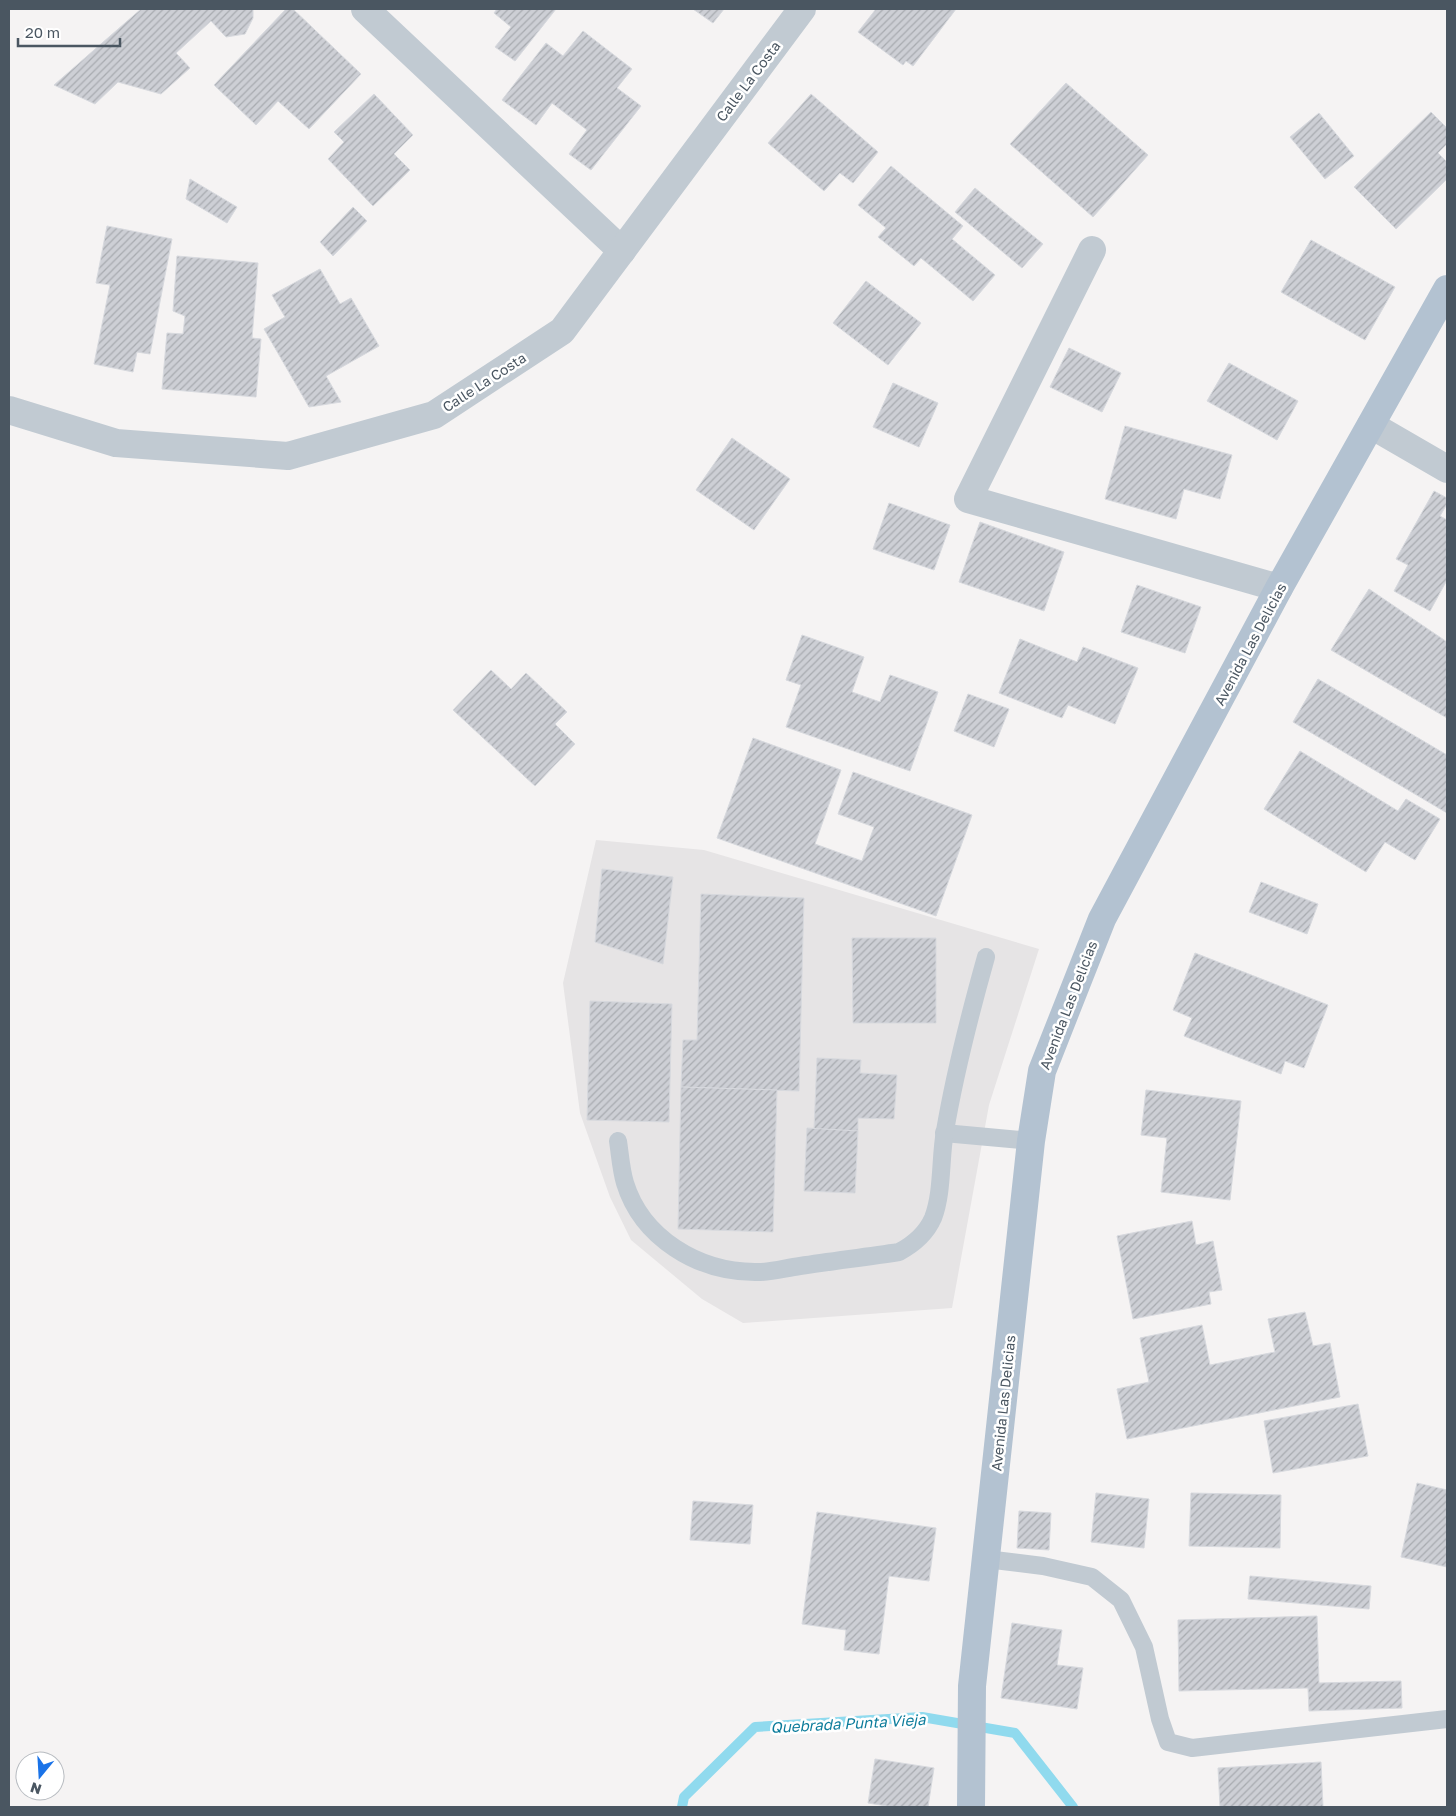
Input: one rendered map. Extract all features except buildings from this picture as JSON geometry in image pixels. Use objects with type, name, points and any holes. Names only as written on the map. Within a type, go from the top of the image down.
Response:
[{"type":"main road","name":"Avenida Las Delicias","points":[[971,1807],[972,1686],[1031,1141],[1042,1071],[1102,919],[1279,588],[1447,289]]},
{"type":"street","points":[[365,9],[622,251]]},
{"type":"street","name":"Calle La Costa","points":[[9,410],[116,442],[288,456],[434,415],[562,331],[802,9]]},
{"type":"street","points":[[1092,250],[968,499],[1279,588]]},
{"type":"street","points":[[1371,425],[1447,468]]},
{"type":"lane","points":[[618,1141],[625,1182],[633,1202],[659,1236],[674,1248],[694,1259],[716,1267],[756,1273],[899,1252],[909,1246],[926,1229],[937,1203],[944,1133],[961,1052],[986,957]]},
{"type":"lane","points":[[944,1133],[1031,1141]]},
{"type":"lane","points":[[986,1559],[1043,1566],[1092,1577],[1121,1600],[1144,1647],[1160,1719],[1168,1742],[1192,1748],[1447,1719]]},
{"type":"shaded area","points":[[596,840],[704,850],[1039,949],[989,1105],[952,1308],[743,1323],[702,1299],[631,1240],[610,1197],[580,1113],[563,983]]},
{"type":"waterway","name":"Quebrada Punta Vieja","points":[[682,1807],[684,1797],[755,1727],[922,1717],[1015,1733],[1073,1807]]}]
